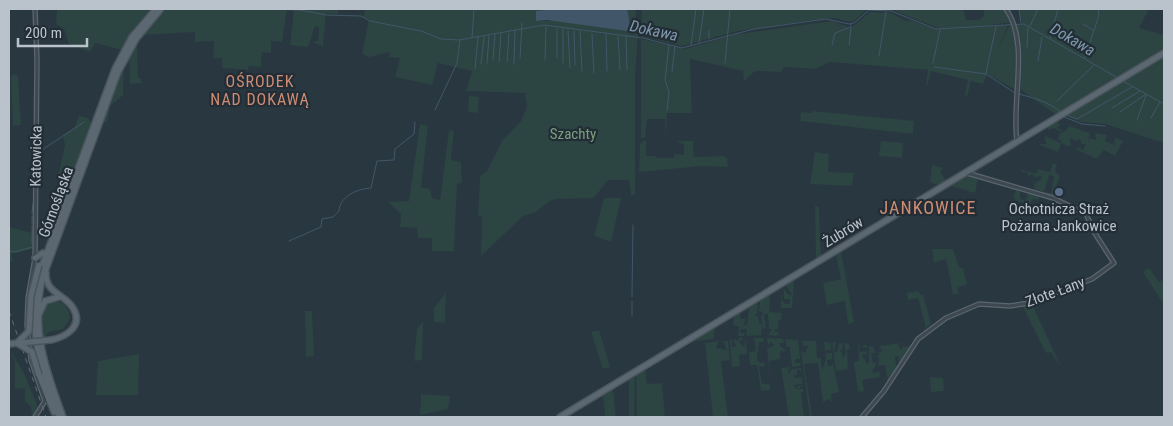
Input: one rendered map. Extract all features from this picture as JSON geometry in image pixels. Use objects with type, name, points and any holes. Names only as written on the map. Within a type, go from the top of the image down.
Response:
[{"type":"main road","name":"Górnośląska","points":[[58,417],[38,358],[33,323],[38,277],[114,69],[132,37],[156,9]]},
{"type":"main road","name":"Górnośląska","points":[[63,417],[43,361],[37,321],[39,292],[48,261],[118,72],[136,39],[161,9]]},
{"type":"main road","name":"Żubrów","points":[[560,417],[1164,53]]},
{"type":"main road","points":[[17,344],[29,331],[32,293],[38,265],[54,232]]},
{"type":"main road","points":[[35,258],[43,253]]},
{"type":"main road","points":[[9,344],[51,340],[68,335],[75,323],[73,308],[52,290],[47,281],[48,261]]},
{"type":"main road","points":[[37,321],[45,302],[60,297]]},
{"type":"main road","points":[[17,344],[27,348],[32,354],[46,394],[58,417]]},
{"type":"street","name":"Katowicka","points":[[35,9],[37,59],[35,258],[28,298],[27,326],[31,360],[45,401],[35,417]]},
{"type":"street","points":[[1006,9],[1013,21],[1017,43],[1017,142]]},
{"type":"street","name":"Złote Łany","points":[[862,417],[884,392],[918,339],[946,318],[974,305],[1026,304],[1092,279],[1114,263],[1094,232],[1086,214],[1053,198],[966,173]]},
{"type":"green space","points":[[57,9],[154,9],[122,50],[95,43],[90,52],[69,44],[64,29],[56,24]]},
{"type":"green space","points":[[167,9],[287,9],[282,42],[271,41],[271,53],[262,52],[261,67],[249,66],[248,70],[222,68],[222,58],[213,58],[214,41],[195,42],[195,32],[141,35]]},
{"type":"green space","points":[[294,9],[337,9],[338,14],[326,13],[323,46],[312,42],[318,41],[319,27],[315,26],[308,47],[290,45]]},
{"type":"green space","name":"Szachty","points":[[365,9],[557,9],[536,21],[630,20],[627,9],[635,9],[638,36],[635,76],[635,195],[631,195],[629,180],[608,180],[594,198],[555,199],[536,212],[523,216],[481,256],[482,220],[481,215],[478,216],[480,176],[487,171],[502,141],[521,121],[527,107],[525,93],[466,91],[472,71],[438,63],[432,85],[395,77],[400,58],[389,57],[390,52],[369,57],[362,54],[369,19],[364,17]]},
{"type":"green space","points":[[642,9],[867,9],[854,21],[850,22],[834,18],[813,20],[738,31],[682,46],[641,36]]},
{"type":"green space","points":[[876,9],[958,9],[964,11],[966,20],[978,20],[984,16],[984,9],[1004,9],[1011,22],[985,26],[1008,25],[998,49],[1009,26],[1015,32],[1016,90],[987,74],[983,84],[971,81],[967,96],[965,95],[968,80],[931,71],[927,87],[928,70],[830,62],[815,69],[784,67],[781,72],[755,71],[744,81],[743,71],[690,59],[692,113],[667,113],[666,138],[665,119],[647,119],[645,138],[641,138],[641,39],[685,49],[738,34],[832,21],[851,28],[870,12],[891,13],[906,21],[910,20],[941,29],[892,10]]},
{"type":"green space","points":[[1019,9],[1143,9],[1148,11],[1139,28],[1164,35],[1164,51],[1057,115],[1021,90],[1017,25],[1024,24],[1022,23]]},
{"type":"green space","points":[[137,42],[138,78],[141,78],[141,83],[130,84],[129,57]]},
{"type":"green space","points":[[1164,56],[1164,143],[1105,124],[1082,122],[1065,115]]},
{"type":"green space","points":[[124,67],[123,95],[110,106],[107,123],[103,121],[111,92]]},
{"type":"green space","points":[[13,74],[18,76],[21,125],[13,126],[11,77]]},
{"type":"green space","points":[[469,96],[479,97],[478,113],[468,112]]},
{"type":"green space","points":[[812,111],[914,121],[913,134],[800,121],[801,112],[812,113]]},
{"type":"green space","points":[[79,116],[88,118],[91,122],[71,181],[57,182],[65,145],[63,135],[74,128]]},
{"type":"green space","points":[[1057,120],[1060,125],[1057,128],[1065,132],[1069,126],[1090,133],[1088,143],[1090,138],[1096,140],[1095,133],[1107,135],[1105,141],[1114,145],[1115,137],[1123,141],[1115,156],[1104,150],[1097,159],[1075,149],[1080,147],[1083,151],[1086,144],[1081,144],[1082,142],[1078,139],[1076,141],[1070,138],[1071,147],[1061,143],[1058,139],[1060,133],[1064,133],[1054,128],[1048,130],[1047,127]]},
{"type":"green space","points":[[420,124],[428,126],[421,187],[430,189],[432,198],[440,200],[449,130],[454,131],[451,160],[461,162],[462,183],[457,184],[454,251],[432,251],[432,238],[418,238],[417,228],[400,227],[401,214],[388,202],[409,201]]},
{"type":"green space","points":[[1045,136],[1061,143],[1058,152],[1037,144],[1046,144]]},
{"type":"green space","points":[[646,141],[646,156],[674,158],[674,154],[684,155],[684,145],[677,141],[693,141],[694,157],[723,156],[727,158],[728,167],[703,166],[639,172],[640,144]]},
{"type":"green space","points":[[881,141],[903,143],[902,158],[879,156]]},
{"type":"green space","points":[[815,152],[829,154],[828,172],[854,173],[852,186],[810,184]]},
{"type":"green space","points":[[1053,163],[1057,165],[1055,171],[1060,176],[1056,186],[1065,190],[1061,199],[1062,191],[1055,191],[1055,197],[1045,192],[1051,193],[1054,176],[1049,175],[1044,192],[1035,189],[1034,184],[1041,179],[1041,181],[1042,176],[1034,177],[1032,174],[1028,176],[1027,171],[1036,174],[1038,169],[1050,172]]},
{"type":"green space","points":[[932,165],[944,168],[940,171],[946,181],[937,185],[930,182]]},
{"type":"green space","points":[[968,175],[978,178],[975,193],[951,186]]},
{"type":"green space","points":[[1017,189],[1020,190],[1020,199],[1026,200],[1028,192],[1040,196],[1038,200],[1033,199],[1029,205],[1015,200],[1013,196]]},
{"type":"green space","points":[[604,198],[621,198],[611,242],[594,236]]},
{"type":"green space","points":[[815,206],[819,207],[821,258],[816,260]]},
{"type":"green space","points":[[9,227],[32,233],[32,249],[11,254],[13,261],[9,262]]},
{"type":"green space","points":[[932,249],[953,249],[959,267],[963,268],[967,284],[957,288],[959,293],[953,295],[946,259],[934,263]]},
{"type":"green space","points":[[841,252],[854,322],[848,324],[845,301],[827,305],[823,283],[841,279],[836,254]]},
{"type":"green space","points":[[1149,268],[1159,282],[1164,279],[1164,305],[1143,272]]},
{"type":"green space","points":[[794,280],[792,308],[781,308],[781,299],[785,304],[790,304],[790,299],[784,299],[784,289],[789,295],[792,295],[786,285]]},
{"type":"green space","points":[[919,291],[920,295],[923,294],[931,324],[926,328],[918,298],[908,300],[907,293]]},
{"type":"green space","points":[[446,293],[445,323],[434,322],[434,308]]},
{"type":"green space","points":[[770,294],[769,312],[782,313],[781,320],[778,320],[778,329],[774,330],[779,332],[778,336],[768,335],[772,329],[769,329],[768,314],[764,314],[766,329],[763,328],[761,317],[763,312],[759,311],[760,301]]},
{"type":"green space","points":[[52,301],[63,303],[69,311],[70,319],[63,329],[49,332],[43,339],[43,312]]},
{"type":"green space","points":[[758,301],[757,314],[754,315],[758,316],[759,323],[762,324],[761,335],[746,336],[747,329],[741,329],[740,333],[745,333],[744,336],[738,336],[739,327],[733,325],[734,316],[722,321],[741,311],[740,319],[746,319],[743,325],[747,325],[749,307]]},
{"type":"green space","points":[[1032,304],[1062,369],[1051,352],[1046,353],[1023,307]]},
{"type":"green space","points":[[305,311],[312,311],[314,356],[306,357]]},
{"type":"green space","points":[[423,321],[422,360],[414,361],[417,329]]},
{"type":"green space","points":[[720,322],[715,328],[713,339],[688,342]]},
{"type":"green space","points":[[599,330],[610,367],[603,369],[591,332]]},
{"type":"green space","points":[[739,338],[744,338],[739,342],[744,347],[746,339],[747,354],[739,355],[740,366],[732,367],[730,340],[732,340],[732,347],[736,347],[733,339],[739,341]]},
{"type":"green space","points":[[754,338],[763,338],[764,342],[759,342],[757,360],[760,363],[765,362],[764,366],[759,367],[762,384],[769,384],[770,390],[761,391],[757,365],[750,365],[749,352],[756,351]]},
{"type":"green space","points":[[767,338],[783,339],[784,343],[780,343],[780,346],[787,351],[780,351],[780,359],[769,361],[771,390],[767,348],[775,345],[770,342],[768,346]]},
{"type":"green space","points":[[914,338],[916,339],[899,364],[898,356],[895,357],[896,365],[898,365],[888,382],[885,365],[878,366],[879,360],[877,355],[880,355],[878,353],[882,351],[879,346],[901,343],[898,345],[902,349],[902,346],[909,347],[915,340]]},
{"type":"green space","points":[[785,339],[798,340],[800,359],[796,359],[795,363],[801,363],[800,366],[792,367],[790,347],[786,347]]},
{"type":"green space","points":[[718,341],[716,348],[727,350],[723,341],[728,341],[730,360],[721,361],[728,417],[713,417],[705,343]]},
{"type":"green space","points":[[802,341],[816,341],[817,358],[821,358],[822,370],[826,359],[824,342],[828,342],[829,345],[829,342],[831,343],[831,350],[826,350],[826,353],[832,353],[832,359],[827,360],[828,366],[831,366],[833,363],[839,392],[831,394],[832,403],[830,399],[823,402],[818,363],[804,364],[812,417],[810,417],[800,344],[801,351],[805,353],[808,346],[803,346]]},
{"type":"green space","points":[[836,342],[834,353],[837,352],[839,343],[842,343],[843,349],[840,350],[844,358],[846,352],[844,343],[849,344],[850,349],[847,349],[848,369],[836,371],[832,343]]},
{"type":"green space","points":[[858,344],[861,345],[859,346],[860,352],[867,351],[867,354],[862,355],[867,364],[869,362],[869,346],[874,347],[875,353],[871,353],[873,363],[876,362],[876,365],[872,371],[874,374],[879,371],[880,377],[862,380],[864,391],[858,392],[854,362],[859,361]]},
{"type":"green space","points":[[9,349],[24,373],[38,407],[32,417],[31,407],[25,401],[25,389],[15,388],[15,362]]},
{"type":"green space","points":[[139,354],[138,395],[96,395],[98,361]]},
{"type":"green space","points":[[791,367],[788,370],[788,374],[792,369],[801,368],[802,374],[800,370],[797,370],[797,375],[794,375],[795,378],[802,377],[803,384],[794,385],[796,389],[803,389],[801,393],[804,417],[789,417],[781,368]]},
{"type":"green space","points":[[645,369],[647,384],[662,383],[665,417],[637,417],[636,374]]},
{"type":"green space","points":[[635,377],[634,417],[629,417],[629,379]]},
{"type":"green space","points":[[930,377],[943,378],[944,391],[931,392]]},
{"type":"green space","points":[[613,389],[616,417],[605,417],[603,396]]},
{"type":"green space","points":[[421,394],[450,396],[448,409],[420,415]]},
{"type":"water","points":[[557,9],[627,9],[629,25],[627,31],[547,20],[536,21],[536,11]]},
{"type":"waterway","name":"Dokawa","points":[[262,9],[300,10],[327,15],[361,16],[370,21],[421,31],[441,39],[459,40],[544,25],[643,38],[682,48],[754,29],[826,19],[849,24],[854,23],[869,10],[891,11],[936,29],[1024,24],[1118,78]]},
{"type":"waterway","points":[[472,38],[474,9]]},
{"type":"waterway","points":[[691,45],[696,9]]},
{"type":"waterway","points":[[699,43],[704,9]]},
{"type":"waterway","name":"Dokawa","points":[[725,63],[730,9]]},
{"type":"waterway","points":[[1003,9],[1008,16]]},
{"type":"waterway","points":[[1019,9],[1021,23]]},
{"type":"waterway","points":[[1030,26],[1038,9]]},
{"type":"waterway","points":[[1050,39],[1058,9]]},
{"type":"waterway","points":[[1085,58],[1099,15],[1098,9]]},
{"type":"waterway","points":[[879,56],[886,12]]},
{"type":"waterway","points":[[520,58],[522,23]]},
{"type":"waterway","points":[[832,45],[835,33],[851,27],[851,24]]},
{"type":"waterway","points":[[1083,24],[1093,30]]},
{"type":"waterway","points":[[545,60],[546,26]]},
{"type":"waterway","points":[[989,58],[996,27]]},
{"type":"waterway","points":[[849,45],[851,28]]},
{"type":"waterway","points":[[1027,47],[1028,28]]},
{"type":"waterway","points":[[557,29],[557,58]]},
{"type":"waterway","points":[[563,29],[563,63]]},
{"type":"waterway","points":[[709,30],[709,39]]},
{"type":"waterway","points":[[933,63],[940,30]]},
{"type":"waterway","points":[[514,64],[515,31]]},
{"type":"waterway","points":[[568,31],[570,68]]},
{"type":"waterway","points":[[574,31],[575,65]]},
{"type":"waterway","points":[[580,31],[582,71]]},
{"type":"waterway","points":[[499,62],[501,33]]},
{"type":"waterway","points":[[507,62],[509,33]]},
{"type":"waterway","points":[[493,60],[495,34]]},
{"type":"waterway","points":[[592,34],[594,73]]},
{"type":"waterway","points":[[606,34],[607,71]]},
{"type":"waterway","points":[[487,63],[489,36]]},
{"type":"waterway","points":[[618,36],[620,70]]},
{"type":"waterway","points":[[626,36],[627,70]]},
{"type":"waterway","points":[[475,69],[478,37]]},
{"type":"waterway","points":[[481,64],[484,37]]},
{"type":"waterway","points":[[1038,61],[1042,37]]},
{"type":"waterway","points":[[435,110],[457,63],[460,40]]},
{"type":"waterway","points":[[667,110],[669,92],[665,80],[669,45]]},
{"type":"waterway","points":[[672,72],[675,46]]},
{"type":"waterway","points":[[986,73],[989,59]]},
{"type":"waterway","points":[[1057,101],[1094,65]]},
{"type":"waterway","points":[[934,67],[986,74],[1015,93]]},
{"type":"waterway","name":"Dokawa","points":[[1121,80],[1164,104]]},
{"type":"waterway","points":[[1066,115],[1077,119],[1132,87]]},
{"type":"waterway","points":[[1112,108],[1140,91]]},
{"type":"waterway","points":[[1019,94],[1046,103],[1061,112]]},
{"type":"waterway","points":[[1120,112],[1146,94]]},
{"type":"waterway","points":[[1137,120],[1146,95]]},
{"type":"waterway","points":[[1151,118],[1160,102]]},
{"type":"waterway","points":[[1064,117],[1082,124],[1105,126]]},
{"type":"waterway","points":[[39,152],[84,122]]},
{"type":"waterway","points":[[289,241],[321,227],[322,219],[333,217],[339,211],[342,201],[350,194],[371,188],[377,161],[394,160],[395,149],[414,134],[415,122]]},
{"type":"waterway","points":[[32,213],[33,204]]},
{"type":"waterway","points":[[32,216],[32,223]]},
{"type":"waterway","points":[[632,297],[633,225]]},
{"type":"waterway","points":[[32,226],[32,244]]},
{"type":"waterway","points":[[9,251],[15,252],[32,247]]},
{"type":"waterway","points":[[632,301],[632,316]]},
{"type":"railway","points":[[9,311],[46,417]]},
{"type":"place","name":"Ochotnicza Straż Pożarna Jankowice","points":[[1059,192]]},
{"type":"district","name":"OŚRODEK NAD DOKAWĄ","points":[[260,90]]},
{"type":"district","name":"JANKOWICE","points":[[928,208]]}]
